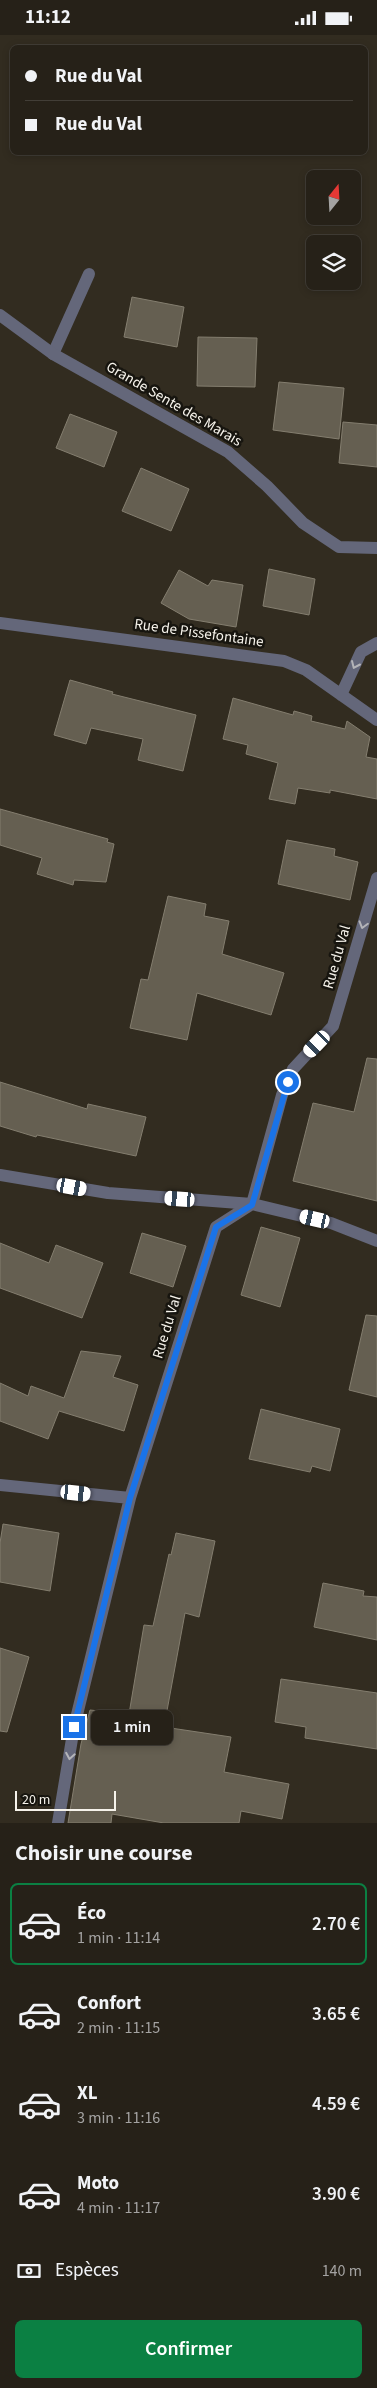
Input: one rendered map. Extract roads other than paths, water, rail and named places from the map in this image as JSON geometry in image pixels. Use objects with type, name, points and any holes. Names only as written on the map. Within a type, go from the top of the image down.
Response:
[{"type":"street","points":[[54,354],[89,274]]},
{"type":"street","name":"Grande Sente des Marais","points":[[0,315],[54,354],[228,452],[267,486],[303,523],[338,547],[377,548]]},
{"type":"street","name":"Rue de Pissefontaine","points":[[0,623],[284,661],[306,670],[377,720]]},
{"type":"street","points":[[341,695],[361,652],[377,643]]},
{"type":"street","name":"Rue du Val","points":[[58,1823],[74,1727],[130,1498],[216,1227],[252,1205],[282,1095],[294,1069],[334,1026],[377,878]]},
{"type":"street","points":[[0,1175],[108,1193],[252,1205],[331,1223],[377,1241]]},
{"type":"street","points":[[0,1485],[130,1498]]}]
